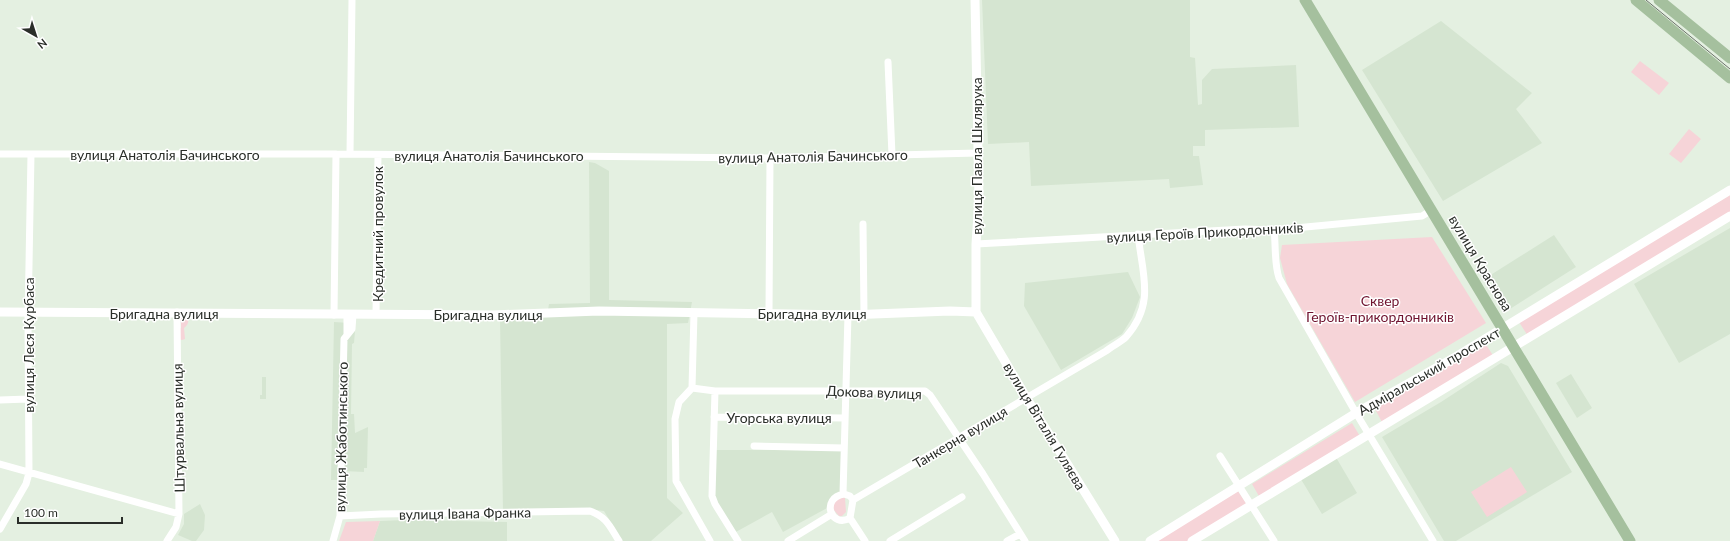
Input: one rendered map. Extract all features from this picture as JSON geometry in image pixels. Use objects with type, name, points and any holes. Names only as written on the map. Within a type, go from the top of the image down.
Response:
[{"type":"main road","name":"вулиця Краснова","points":[[1305,0],[1630,541]]},
{"type":"main road","points":[[1636,0],[1730,78]]},
{"type":"main road","points":[[1659,0],[1730,58]]},
{"type":"street","points":[[350,154],[352,0]]},
{"type":"street","name":"вулиця Павла Шклярука","points":[[975,0],[979,198],[976,244],[976,312]]},
{"type":"street","points":[[888,62],[892,155]]},
{"type":"street","name":"вулиця Анатолія Бачинського","points":[[0,154],[378,154],[770,158],[978,153]]},
{"type":"street","name":"вулиця Леся Курбаса","points":[[0,529],[26,484],[29,473],[28,313],[31,154]]},
{"type":"street","points":[[334,315],[336,154]]},
{"type":"street","name":"Кредитний провулок","points":[[376,314],[378,154]]},
{"type":"street","points":[[769,313],[770,158]]},
{"type":"street","name":"Адміральський проспект","points":[[1150,541],[1356,413],[1452,359],[1730,190]]},
{"type":"street","name":"вулиця Героїв Прикордонників","points":[[976,244],[1138,234],[1245,229],[1274,230],[1422,216],[1432,210]]},
{"type":"street","name":"Адміральський проспект","points":[[1192,541],[1730,216]]},
{"type":"street","points":[[863,224],[864,314]]},
{"type":"street","points":[[1274,230],[1277,260],[1276,269],[1279,278],[1356,413],[1433,541]]},
{"type":"street","name":"Танкерна вулиця","points":[[853,500],[1106,351],[1125,337],[1140,316],[1145,300],[1146,282],[1142,267],[1138,234]]},
{"type":"street","name":"Бригадна вулиця","points":[[0,312],[177,312],[334,315],[493,315],[599,311],[694,314],[769,313],[848,315],[950,311],[976,312]]},
{"type":"street","name":"Штурвальна вулиця","points":[[167,541],[176,527],[179,514],[177,312]]},
{"type":"street","name":"вулиця Віталія Гуляєва","points":[[976,312],[1026,397],[1115,541]]},
{"type":"street","name":"вулиця Жаботинського","points":[[333,541],[340,516],[344,339],[352,329],[350,314]]},
{"type":"street","points":[[694,314],[692,388],[679,402],[675,419],[676,481],[710,541]]},
{"type":"street","points":[[843,494],[848,315]]},
{"type":"street","name":"Докова вулиця","points":[[692,388],[715,390],[925,391],[930,395],[983,474],[1025,541]]},
{"type":"street","points":[[715,390],[712,496],[715,504],[738,541]]},
{"type":"street","points":[[0,400],[28,399]]},
{"type":"street","name":"Угорська вулиця","points":[[714,417],[845,418]]},
{"type":"street","points":[[754,446],[844,448]]},
{"type":"street","points":[[1220,456],[1274,541]]},
{"type":"street","points":[[0,464],[179,514]]},
{"type":"street","points":[[850,518],[845,521],[840,520],[832,514],[830,509],[834,498],[843,494],[850,496],[853,500],[850,518],[865,541]]},
{"type":"street","points":[[890,541],[962,497]]},
{"type":"street","name":"вулиця Івана Франка","points":[[340,516],[590,511],[600,515],[606,520],[619,541]]},
{"type":"street","points":[[788,541],[832,514]]},
{"type":"street","points":[[1007,541],[1020,534]]},
{"type":"shaded area","points":[[982,0],[1190,0],[1190,57],[1195,58],[1198,105],[1202,104],[1202,80],[1212,69],[1296,65],[1299,127],[1205,130],[1205,146],[1193,146],[1193,156],[1199,156],[1203,185],[1170,188],[1169,179],[1031,186],[1029,142],[988,144]]},
{"type":"shaded area","points":[[1441,21],[1532,93],[1516,109],[1542,143],[1443,201],[1362,70]]},
{"type":"shaded area","points":[[589,162],[595,163],[609,171],[609,300],[692,302],[688,323],[667,324],[667,498],[683,513],[651,541],[622,541],[604,511],[589,509],[503,512],[500,317],[548,310],[549,304],[590,303]]},
{"type":"shaded area","points":[[1730,228],[1730,334],[1679,363],[1634,284]]},
{"type":"shaded area","points":[[1554,235],[1576,267],[1510,309],[1489,276]]},
{"type":"shaded area","points":[[1128,272],[1140,297],[1132,318],[1122,334],[1061,370],[1024,306],[1025,283]]},
{"type":"shaded area","points":[[334,322],[350,323],[355,331],[354,343],[352,344],[351,414],[354,414],[355,433],[368,427],[367,468],[364,468],[364,472],[344,471],[343,480],[331,480]]},
{"type":"shaded area","points":[[1501,363],[1508,366],[1572,472],[1456,541],[1444,541],[1382,437],[1441,402]]},
{"type":"shaded area","points":[[1571,374],[1592,408],[1577,418],[1556,383]]},
{"type":"shaded area","points":[[262,377],[266,377],[266,399],[260,399],[260,395],[262,395]]},
{"type":"shaded area","points":[[714,450],[842,450],[840,501],[783,532],[772,512],[734,533],[714,498]]},
{"type":"shaded area","points":[[1334,454],[1357,493],[1322,514],[1299,476]]},
{"type":"shaded area","points":[[200,504],[205,515],[204,530],[196,541],[192,541],[178,535],[184,524],[184,514]]},
{"type":"shaded area","points":[[380,521],[507,522],[507,541],[373,541]]},
{"type":"green space","points":[[1640,61],[1669,83],[1659,95],[1631,72]]},
{"type":"green space","points":[[1689,129],[1701,139],[1681,163],[1669,154]]},
{"type":"green space","points":[[1730,195],[1730,213],[1528,336],[1519,322]]},
{"type":"green space","name":"Сквер Героїв-прикордонників","points":[[1432,237],[1486,323],[1355,402],[1287,284],[1280,258],[1282,245]]},
{"type":"green space","points":[[181,317],[188,317],[187,325],[184,328],[185,339],[182,340],[178,339],[178,328],[181,328]]},
{"type":"green space","points":[[1485,343],[1494,357],[1383,424],[1375,409]]},
{"type":"green space","points":[[1352,423],[1361,438],[1260,498],[1252,484]]},
{"type":"green space","points":[[1511,467],[1527,492],[1487,517],[1471,492]]},
{"type":"green space","points":[[1238,491],[1248,506],[1190,541],[1156,541]]},
{"type":"green space","points":[[842,497],[845,498],[846,512],[842,516],[839,516],[833,509],[834,502]]},
{"type":"green space","points":[[380,521],[373,541],[339,541],[346,522]]},
{"type":"tram line","points":[[1646,0],[1730,69]]}]
